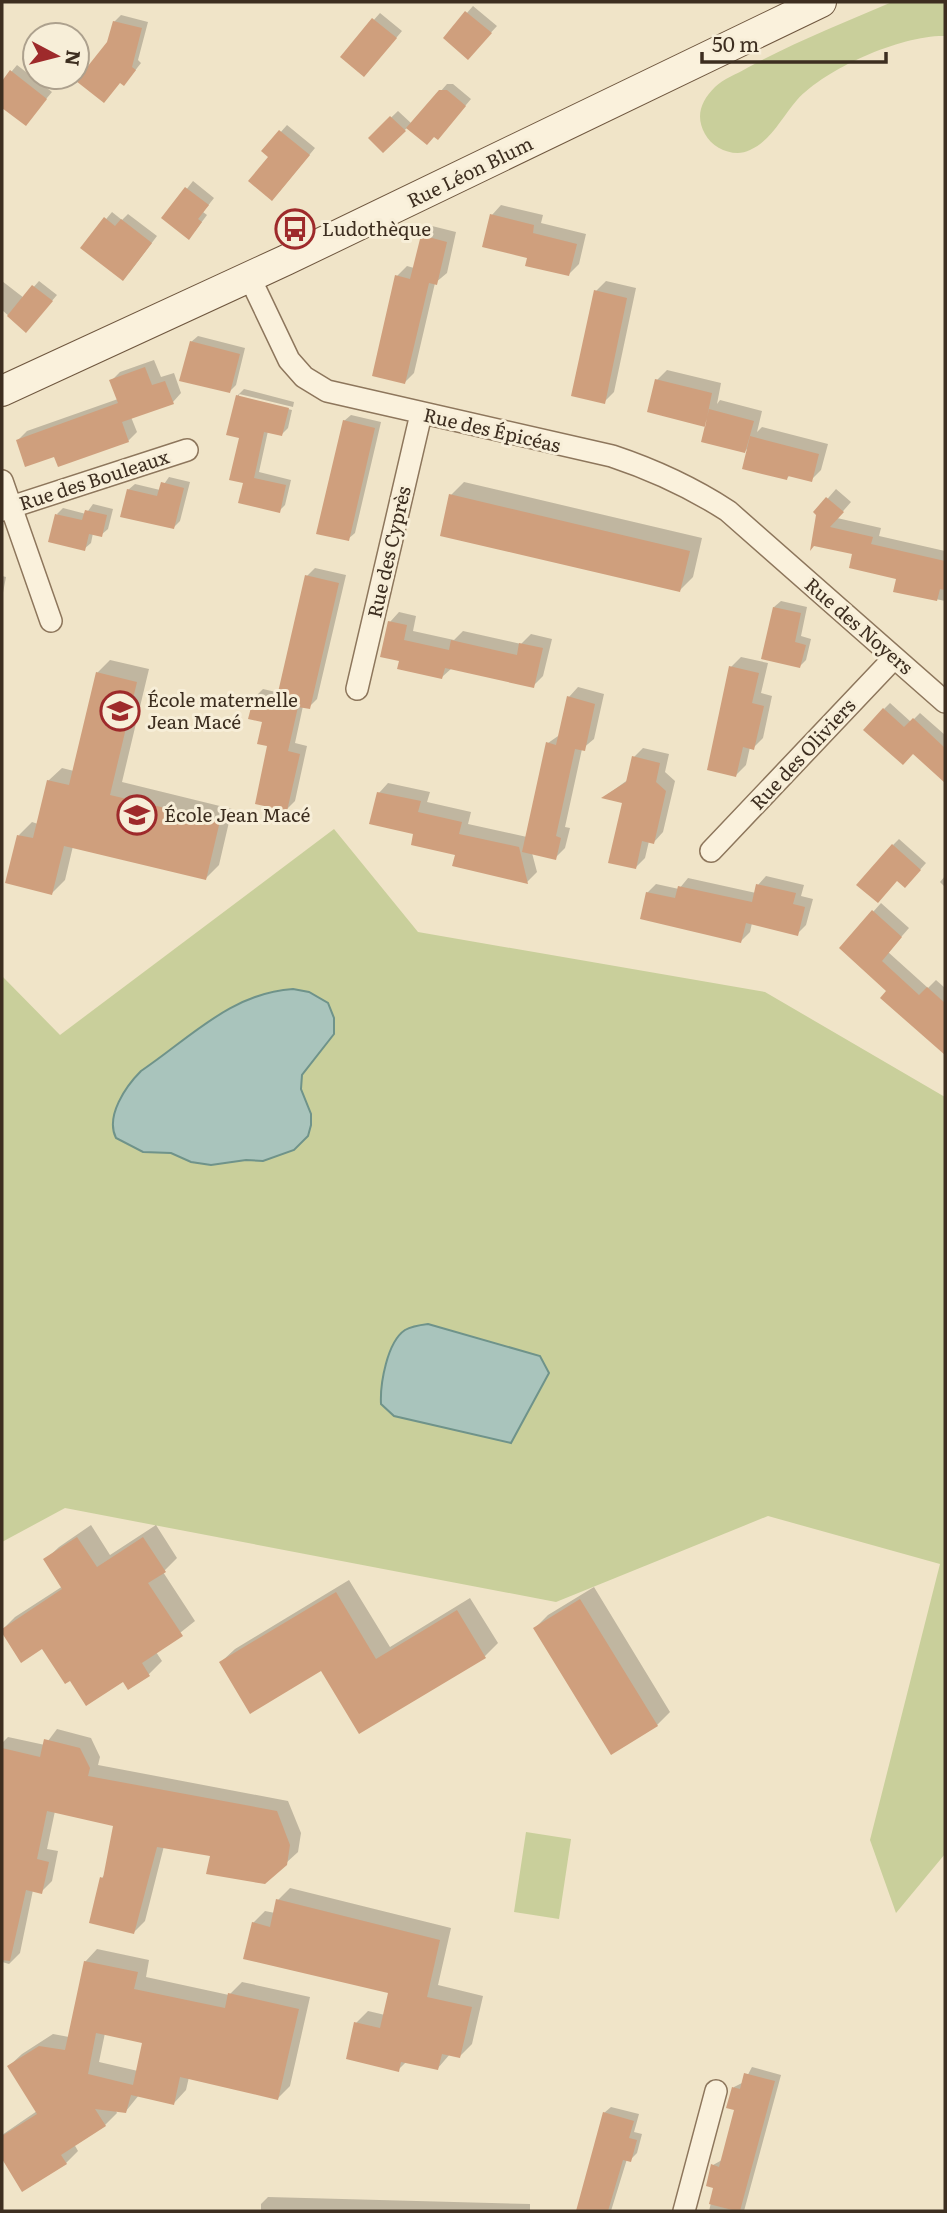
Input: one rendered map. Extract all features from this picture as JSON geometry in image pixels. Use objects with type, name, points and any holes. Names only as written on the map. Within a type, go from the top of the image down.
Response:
[{"type":"main road","name":"Rue Léon Blum","points":[[2,391],[821,2]]},
{"type":"street","name":"Rue des Épicéas","points":[[249,276],[289,360],[304,377],[327,391],[612,456],[657,471],[691,486],[728,511],[773,551]]},
{"type":"street","name":"Rue des Cyprès","points":[[357,689],[421,414]]},
{"type":"street","name":"Rue des Bouleaux","points":[[6,508],[187,450]]},
{"type":"street","points":[[2,481],[6,508],[51,621]]},
{"type":"street","name":"Rue des Noyers","points":[[773,551],[945,702]]},
{"type":"street","name":"Rue des Oliviers","points":[[711,851],[894,658]]},
{"type":"street","points":[[684,2211],[716,2091]]},
{"type":"green space","points":[[892,2],[945,2],[945,36],[927,37],[887,47],[826,76],[797,100],[764,141],[750,150],[738,153],[725,151],[713,144],[705,134],[700,121],[701,109],[710,92],[718,84],[782,50]]},
{"type":"green space","points":[[334,829],[418,932],[765,992],[945,1097],[945,1854],[896,1913],[870,1840],[940,1564],[768,1516],[556,1602],[65,1508],[2,1542],[2,976],[60,1035]]},
{"type":"green space","points":[[526,1832],[571,1839],[559,1919],[514,1912]]},
{"type":"water","points":[[293,989],[309,992],[328,1003],[334,1018],[334,1034],[302,1075],[301,1089],[311,1114],[311,1125],[308,1136],[294,1150],[263,1161],[246,1160],[211,1165],[191,1162],[171,1153],[143,1152],[116,1138],[113,1129],[115,1111],[129,1085],[141,1071],[231,1008],[271,992]]},
{"type":"water","points":[[428,1324],[540,1356],[549,1373],[511,1443],[394,1416],[381,1404],[383,1375],[394,1344],[405,1330]]},
{"type":"building","points":[[465,11],[492,33],[468,60],[443,38]]},
{"type":"building","points":[[372,18],[397,38],[364,77],[340,57]]},
{"type":"building","points":[[113,21],[142,28],[132,67],[136,70],[124,86],[120,83],[104,103],[89,91],[91,91],[91,62],[107,42]]},
{"type":"building","points":[[10,70],[21,79],[21,91],[37,91],[47,99],[26,126],[2,108],[2,81]]},
{"type":"building","points":[[439,90],[447,90],[466,106],[438,140],[434,137],[427,145],[406,128]]},
{"type":"building","points":[[390,116],[406,131],[383,153],[368,138]]},
{"type":"building","points":[[279,130],[310,155],[272,201],[248,181],[268,157],[261,151]]},
{"type":"building","points":[[185,187],[209,205],[198,219],[202,222],[189,240],[161,218]]},
{"type":"building","points":[[490,214],[534,225],[533,233],[577,244],[569,276],[525,266],[527,258],[482,247]]},
{"type":"building","points":[[104,217],[115,226],[121,219],[152,243],[123,281],[80,248]]},
{"type":"building","points":[[421,235],[447,242],[437,285],[429,283],[405,384],[372,376],[395,275],[410,279]]},
{"type":"building","points":[[32,285],[53,301],[26,333],[7,316]]},
{"type":"building","points":[[594,290],[627,298],[605,404],[571,396]]},
{"type":"building","points":[[190,341],[240,354],[230,393],[179,381]]},
{"type":"building","points":[[145,367],[152,385],[165,381],[174,404],[122,422],[129,442],[58,467],[54,457],[25,467],[16,440],[118,403],[109,380]]},
{"type":"building","points":[[655,379],[712,393],[705,427],[647,412]]},
{"type":"building","points":[[236,395],[289,408],[282,436],[264,432],[254,478],[286,485],[280,513],[238,503],[243,483],[229,480],[239,438],[226,435]]},
{"type":"building","points":[[709,409],[754,421],[745,453],[701,442]]},
{"type":"building","points":[[343,420],[375,428],[349,541],[316,534]]},
{"type":"building","points":[[750,436],[819,454],[812,482],[788,476],[787,480],[742,469]]},
{"type":"building","points":[[161,482],[184,488],[174,529],[120,517],[127,489],[157,496]]},
{"type":"building","points":[[449,494],[690,551],[680,592],[440,536]]},
{"type":"building","points":[[826,497],[844,512],[830,527],[873,537],[871,544],[945,561],[945,590],[940,589],[937,601],[893,592],[896,579],[849,568],[852,554],[814,546],[810,551],[816,515],[813,512]]},
{"type":"building","points":[[85,510],[107,515],[102,537],[89,534],[85,551],[48,542],[55,514],[82,520]]},
{"type":"building","points":[[305,575],[339,583],[310,709],[298,707],[288,751],[300,754],[287,811],[255,804],[267,746],[257,744],[262,722],[248,719],[254,696],[276,701]]},
{"type":"building","points":[[773,607],[801,613],[795,642],[806,645],[800,668],[761,659]]},
{"type":"building","points":[[388,621],[407,625],[404,640],[449,650],[451,640],[517,655],[519,643],[543,648],[534,688],[445,668],[442,679],[397,669],[399,661],[380,657]]},
{"type":"building","points":[[729,666],[759,673],[752,703],[764,706],[754,750],[743,747],[736,777],[707,770]]},
{"type":"building","points":[[96,672],[137,682],[110,795],[220,821],[206,880],[64,846],[52,895],[5,883],[17,835],[33,838],[47,780],[69,785]]},
{"type":"building","points":[[567,696],[595,704],[585,751],[575,749],[556,836],[561,838],[556,860],[522,852],[546,742],[556,745]]},
{"type":"building","points":[[883,708],[904,727],[913,718],[945,748],[945,783],[913,754],[903,765],[863,730]]},
{"type":"building","points":[[632,756],[660,763],[656,782],[666,791],[654,844],[642,841],[636,869],[608,863],[622,803],[601,798],[626,782]]},
{"type":"building","points":[[377,792],[421,801],[418,812],[462,822],[459,834],[519,847],[528,884],[452,866],[455,855],[411,845],[413,834],[369,824]]},
{"type":"building","points":[[892,844],[921,870],[905,888],[897,881],[878,903],[856,885]]},
{"type":"building","points":[[756,884],[796,893],[793,904],[805,907],[798,936],[746,923],[741,943],[640,919],[646,892],[675,898],[678,886],[752,902]]},
{"type":"building","points":[[872,910],[902,937],[882,961],[919,995],[927,987],[945,1003],[945,1055],[880,998],[886,991],[839,948]]},
{"type":"building","points":[[77,1537],[97,1567],[143,1537],[166,1572],[148,1583],[183,1636],[142,1663],[150,1676],[128,1690],[123,1682],[86,1706],[70,1681],[65,1684],[42,1649],[21,1663],[2,1633],[2,1629],[62,1589],[43,1559]]},
{"type":"building","points":[[336,1592],[376,1659],[457,1610],[486,1658],[359,1734],[321,1671],[250,1714],[219,1662]]},
{"type":"building","points":[[580,1599],[658,1726],[611,1755],[533,1628]]},
{"type":"building","points":[[44,1739],[80,1748],[90,1768],[88,1776],[277,1811],[290,1845],[287,1865],[265,1884],[206,1874],[210,1856],[157,1847],[134,1934],[89,1923],[100,1877],[103,1878],[113,1826],[47,1811],[37,1859],[49,1862],[42,1894],[26,1890],[10,1961],[2,1960],[2,1748],[40,1757]]},
{"type":"building","points":[[276,1899],[440,1940],[427,1997],[472,2007],[460,2058],[442,2054],[438,2070],[401,2062],[399,2072],[346,2059],[354,2022],[380,2028],[388,1993],[243,1959],[252,1922],[270,1927]]},
{"type":"building","points":[[84,1961],[138,1972],[134,1989],[225,2008],[228,1993],[299,2009],[278,2100],[180,2077],[174,2105],[131,2095],[126,2113],[95,2109],[106,2126],[61,2155],[67,2164],[22,2192],[2,2159],[2,2136],[37,2114],[7,2066],[39,2046],[65,2050]],"holes":[[[96,2033],[142,2043],[133,2085],[88,2074]]]},
{"type":"building","points":[[744,2073],[775,2081],[740,2211],[736,2211],[709,2204],[713,2188],[706,2186],[711,2164],[719,2167],[734,2110],[726,2108],[732,2087],[740,2089]]},
{"type":"building","points":[[603,2112],[634,2121],[629,2138],[637,2140],[631,2162],[623,2160],[608,2211],[576,2211]]},
{"type":"place","name":"Ludothèque","points":[[295,229]]},
{"type":"place","name":"École maternelle Jean Macé","points":[[120,711]]},
{"type":"place","name":"École Jean Macé","points":[[137,815]]}]
